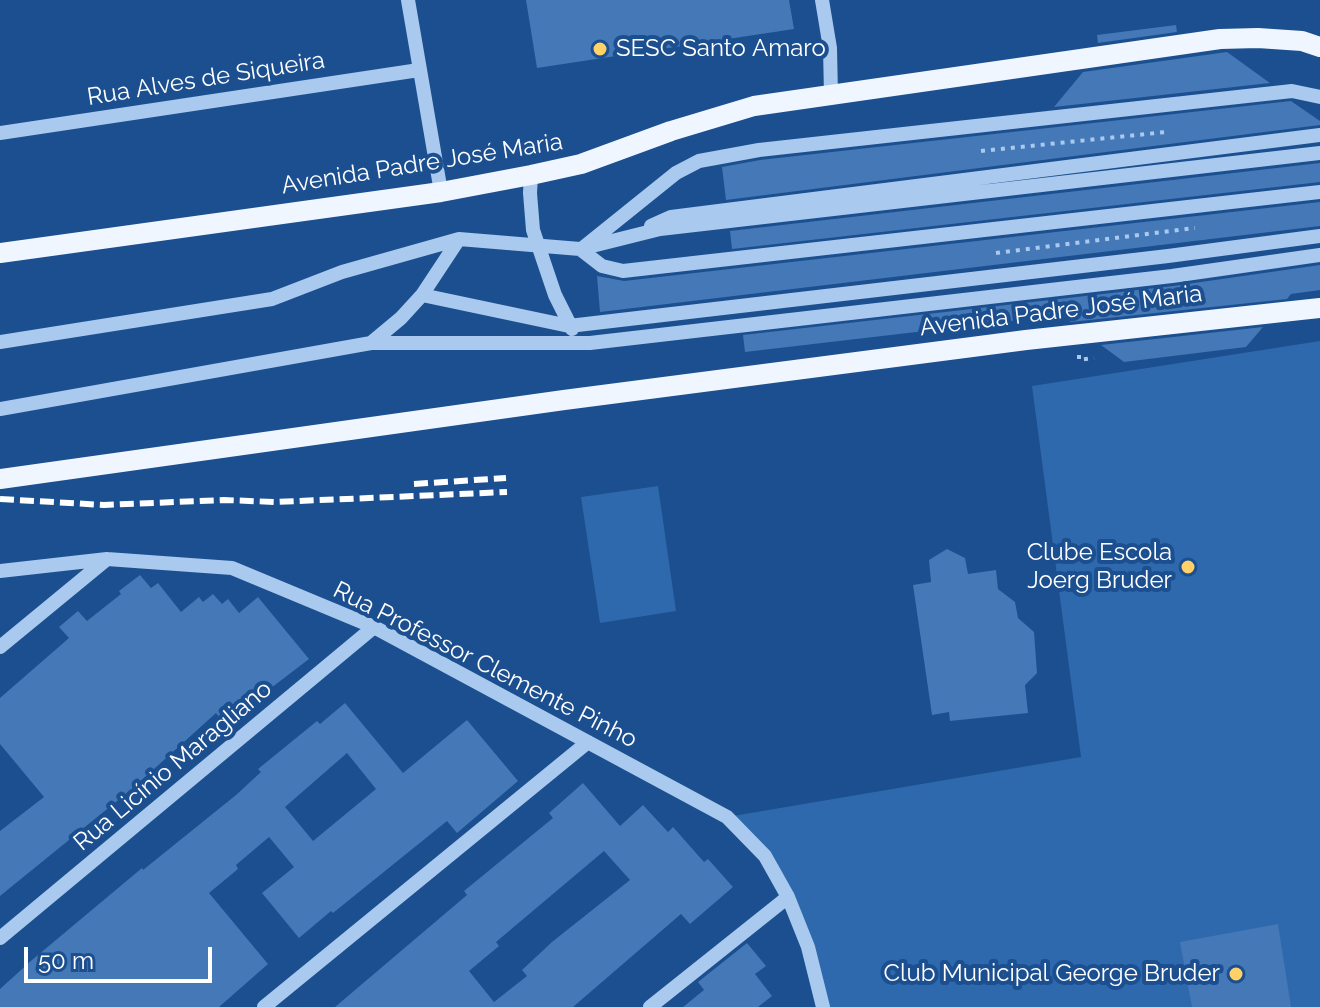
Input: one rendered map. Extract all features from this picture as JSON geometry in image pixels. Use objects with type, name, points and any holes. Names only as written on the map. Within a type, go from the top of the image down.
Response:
[{"type":"main road","name":"Avenida Padre José Maria","points":[[0,253],[441,192],[531,175],[581,164],[671,131],[754,106],[1220,39],[1302,41],[1320,47]]},
{"type":"main road","name":"Avenida Padre José Maria","points":[[0,479],[564,400],[1026,340],[1320,308]]},
{"type":"street","points":[[408,0],[441,192]]},
{"type":"street","points":[[822,0],[830,48],[831,95]]},
{"type":"street","name":"Rua Alves de Siqueira","points":[[0,133],[419,70]]},
{"type":"street","points":[[580,249],[676,173],[699,161],[759,150],[1292,91],[1320,97]]},
{"type":"street","points":[[629,237],[671,217],[1320,135]]},
{"type":"street","points":[[0,342],[272,299],[342,272],[459,239],[580,249],[660,229],[1320,153]]},
{"type":"street","points":[[531,175],[531,213],[537,246],[569,326],[580,340],[590,343]]},
{"type":"street","points":[[580,249],[602,266],[623,271],[1320,192]]},
{"type":"street","points":[[422,295],[569,326],[1320,236]]},
{"type":"street","points":[[371,343],[422,295],[459,239]]},
{"type":"street","points":[[0,409],[371,343],[590,343],[1172,276],[1320,255]]},
{"type":"street","points":[[0,647],[107,559]]},
{"type":"street","name":"Rua Professor Clemente Pinho","points":[[0,571],[107,559],[232,568],[374,627],[727,817],[765,856],[788,897],[808,947],[823,1007]]},
{"type":"street","name":"Rua Licínio Maragliano","points":[[0,938],[374,627]]},
{"type":"street","points":[[264,1007],[588,742]]},
{"type":"street","points":[[650,1007],[788,897]]},
{"type":"path","points":[[981,151],[1104,138]]},
{"type":"path","points":[[996,253],[1118,238]]},
{"type":"shaded area","name":"Clube Escola Joerg Bruder","points":[[1320,341],[1320,1007],[823,1007],[788,897],[727,817],[1081,757],[1032,386]]},
{"type":"shaded area","points":[[658,486],[676,611],[600,623],[581,497]]},
{"type":"building","name":"SESC Santo Amaro","points":[[526,0],[789,0],[794,29],[537,68]]},
{"type":"building","points":[[1176,25],[1177,32],[1098,43],[1097,35]]},
{"type":"building","points":[[1227,52],[1270,83],[1054,107],[1083,72]]},
{"type":"building","points":[[1291,101],[1320,121],[1320,125],[726,200],[722,167],[760,160]]},
{"type":"building","points":[[1320,163],[1320,182],[732,249],[730,231]]},
{"type":"building","points":[[1320,202],[1320,226],[600,312],[597,276],[624,281]]},
{"type":"building","points":[[1320,265],[1320,290],[1291,294],[1287,299],[1071,322],[1062,315],[745,352],[743,335],[1173,286]]},
{"type":"building","points":[[1263,327],[1246,347],[1124,362],[1101,345]]},
{"type":"building","points":[[947,549],[965,558],[968,574],[996,570],[998,589],[1015,602],[1018,618],[1034,632],[1037,673],[1025,685],[1028,713],[950,721],[949,712],[932,715],[913,585],[931,582],[929,560]]},
{"type":"building","points":[[140,575],[151,588],[158,583],[181,612],[199,597],[203,602],[213,594],[222,604],[228,599],[239,613],[258,597],[309,659],[254,701],[249,695],[220,718],[216,713],[133,788],[0,896],[0,831],[44,797],[0,744],[0,698],[69,638],[59,627],[78,611],[87,621]]},
{"type":"building","points":[[345,703],[403,773],[467,720],[518,781],[457,833],[447,821],[299,938],[262,893],[294,867],[269,837],[209,893],[268,964],[219,1007],[0,1007],[0,989],[32,960],[236,795],[261,772],[258,769],[317,721],[320,724]],"holes":[[[347,753],[376,789],[313,841],[285,807]]]},
{"type":"building","points":[[583,783],[620,826],[643,805],[668,832],[673,827],[704,862],[708,859],[733,887],[690,924],[681,914],[573,1007],[335,1007],[467,895],[464,891],[553,818],[549,813]],"holes":[[[604,851],[630,880],[552,942],[522,970],[527,976],[494,1002],[469,971],[499,946],[496,942]]]},
{"type":"building","name":"Club Municipal George Bruder","points":[[1278,924],[1291,1007],[1192,1007],[1180,942]]},
{"type":"building","points":[[747,943],[766,966],[755,974],[772,996],[758,1007],[683,1007],[704,990],[698,982]]},
{"type":"railway","points":[[414,484],[506,478]]},
{"type":"railway","points":[[0,499],[104,505],[224,500],[276,502],[507,492]]},
{"type":"place","name":"SESC Santo Amaro","points":[[600,49]]},
{"type":"place","name":"Clube Escola Joerg Bruder","points":[[1188,567]]},
{"type":"place","name":"Club Municipal George Bruder","points":[[1236,974]]}]
